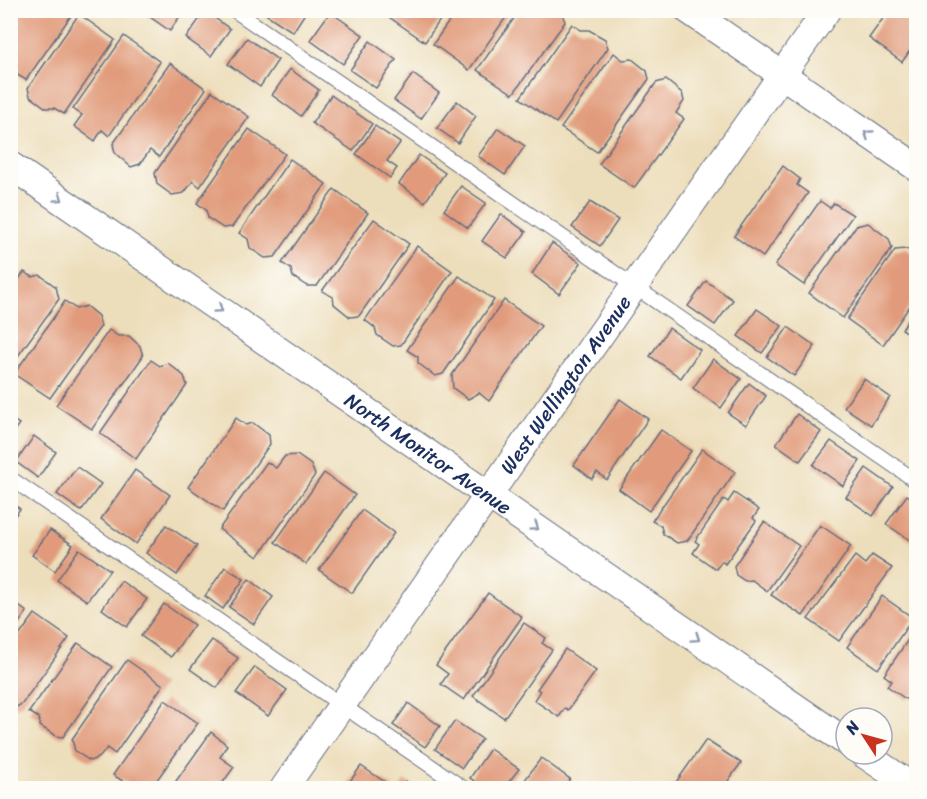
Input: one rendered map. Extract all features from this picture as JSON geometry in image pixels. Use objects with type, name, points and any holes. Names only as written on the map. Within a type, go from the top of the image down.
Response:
[{"type":"street","points":[[688,10],[916,167]]},
{"type":"street","name":"West Wellington Avenue","points":[[284,789],[827,10]]},
{"type":"street","name":"North Monitor Avenue","points":[[10,165],[834,734]]},
{"type":"street","points":[[881,766],[914,789]]},
{"type":"lane","points":[[234,10],[916,481]]},
{"type":"lane","points":[[10,478],[463,789]]},
{"type":"building","points":[[18,10],[75,10],[26,80],[16,74],[10,76],[10,22]]},
{"type":"building","points":[[143,10],[184,10],[170,31]]},
{"type":"building","points":[[266,10],[307,10],[293,32],[264,13]]},
{"type":"building","points":[[393,10],[447,10],[425,42],[389,17]]},
{"type":"building","points":[[457,10],[511,10],[469,70],[433,44]]},
{"type":"building","points":[[520,10],[561,10],[565,22],[513,94],[477,70]]},
{"type":"building","points":[[889,10],[916,10],[916,42],[902,62],[869,38]]},
{"type":"building","points":[[205,11],[230,29],[211,56],[186,38]]},
{"type":"building","points":[[330,12],[363,35],[343,64],[310,40]]},
{"type":"building","points":[[79,14],[115,40],[64,114],[54,108],[46,108],[30,96],[28,88]]},
{"type":"building","points":[[572,24],[605,39],[608,48],[556,123],[520,98]]},
{"type":"building","points":[[124,36],[160,62],[109,136],[102,130],[95,141],[74,126],[82,115],[73,109]]},
{"type":"building","points":[[247,38],[278,60],[260,87],[228,64]]},
{"type":"building","points":[[370,41],[396,60],[376,88],[350,70]]},
{"type":"building","points":[[614,53],[623,60],[632,59],[647,71],[649,79],[597,152],[561,128]]},
{"type":"building","points":[[916,60],[916,75],[910,70]]},
{"type":"building","points":[[170,63],[206,89],[159,157],[150,150],[140,164],[131,167],[115,153],[113,144]]},
{"type":"building","points":[[290,69],[319,90],[301,116],[272,95]]},
{"type":"building","points":[[413,74],[439,93],[421,119],[394,100]]},
{"type":"building","points":[[666,80],[682,93],[684,101],[676,113],[684,119],[634,188],[599,164],[656,83]]},
{"type":"building","points":[[212,91],[249,117],[200,187],[193,181],[184,193],[172,195],[157,184],[155,173]]},
{"type":"building","points":[[331,95],[372,124],[353,151],[312,123]]},
{"type":"building","points":[[457,101],[476,116],[458,143],[437,128]]},
{"type":"building","points":[[375,126],[400,143],[387,161],[397,168],[390,178],[356,154]]},
{"type":"building","points":[[498,128],[525,146],[505,175],[478,156]]},
{"type":"building","points":[[249,129],[285,154],[232,227],[223,228],[208,218],[206,210],[197,203]]},
{"type":"building","points":[[419,155],[445,173],[425,202],[399,184]]},
{"type":"building","points":[[290,159],[326,184],[275,257],[265,258],[250,248],[248,239],[239,233]]},
{"type":"building","points":[[783,166],[800,179],[797,185],[808,193],[763,257],[734,236]]},
{"type":"building","points":[[461,186],[486,203],[468,228],[444,210]]},
{"type":"building","points":[[334,189],[368,213],[317,286],[307,286],[293,277],[291,269],[282,263]]},
{"type":"building","points":[[820,201],[830,208],[834,203],[853,215],[804,285],[775,265]]},
{"type":"building","points":[[590,202],[618,220],[600,246],[572,227]]},
{"type":"building","points":[[501,214],[526,232],[507,258],[482,241]]},
{"type":"building","points":[[374,219],[409,244],[359,316],[350,317],[334,304],[333,297],[322,291]]},
{"type":"building","points":[[868,223],[889,239],[892,248],[843,318],[809,293],[856,226]]},
{"type":"building","points":[[552,243],[581,263],[559,294],[532,274]]},
{"type":"building","points":[[417,246],[452,271],[401,345],[393,346],[377,335],[375,328],[365,320]]},
{"type":"building","points":[[907,249],[916,256],[916,297],[883,345],[847,319],[895,250]]},
{"type":"building","points":[[10,255],[17,259],[18,272],[10,282]]},
{"type":"building","points":[[24,272],[33,277],[40,275],[56,287],[59,299],[10,367],[10,292]]},
{"type":"building","points":[[459,276],[494,300],[443,374],[435,376],[418,363],[418,357],[407,350]]},
{"type":"building","points":[[706,281],[733,300],[715,325],[688,306]]},
{"type":"building","points":[[504,300],[541,326],[489,401],[479,393],[468,399],[453,388],[452,375]]},
{"type":"building","points":[[65,301],[76,309],[86,306],[98,316],[101,326],[50,398],[14,374]]},
{"type":"building","points":[[916,307],[916,338],[902,329]]},
{"type":"building","points":[[757,309],[782,326],[762,353],[738,336]]},
{"type":"building","points":[[788,327],[815,346],[794,376],[767,357]]},
{"type":"building","points":[[669,328],[700,350],[681,378],[650,356]]},
{"type":"building","points":[[109,330],[118,336],[129,336],[140,346],[143,356],[92,429],[56,405]]},
{"type":"building","points":[[713,359],[741,379],[721,408],[693,388]]},
{"type":"building","points":[[151,360],[160,366],[168,363],[184,376],[187,385],[136,459],[100,433]]},
{"type":"building","points":[[864,379],[890,397],[871,425],[844,407]]},
{"type":"building","points":[[749,383],[766,396],[746,425],[728,413]]},
{"type":"building","points":[[620,399],[648,419],[607,480],[597,472],[592,479],[574,465]]},
{"type":"building","points":[[797,414],[821,432],[800,461],[776,444]]},
{"type":"building","points":[[10,418],[19,424],[10,436]]},
{"type":"building","points":[[236,418],[246,425],[253,423],[269,435],[270,444],[223,511],[188,487]]},
{"type":"building","points":[[661,430],[691,451],[649,511],[619,489]]},
{"type":"building","points":[[34,436],[56,452],[38,478],[16,462]]},
{"type":"building","points":[[831,441],[860,461],[843,486],[813,465]]},
{"type":"building","points":[[702,449],[735,472],[687,541],[677,543],[663,534],[661,526],[652,521]]},
{"type":"building","points":[[297,455],[311,465],[315,475],[258,557],[219,529],[267,462],[276,468],[285,456]]},
{"type":"building","points":[[77,467],[101,484],[81,511],[57,494]]},
{"type":"building","points":[[866,468],[893,487],[873,516],[846,497]]},
{"type":"building","points":[[135,470],[170,495],[136,544],[101,519]]},
{"type":"building","points":[[324,473],[355,495],[306,564],[275,542]]},
{"type":"building","points":[[734,493],[759,510],[753,518],[756,521],[725,564],[722,561],[716,569],[693,553],[699,544],[695,541],[724,499],[728,502]]},
{"type":"building","points":[[907,495],[916,501],[916,533],[911,541],[886,524]]},
{"type":"building","points":[[10,502],[20,509],[10,522]]},
{"type":"building","points":[[362,510],[394,533],[352,593],[319,570]]},
{"type":"building","points":[[764,522],[799,546],[767,591],[752,580],[745,581],[736,575],[734,566]]},
{"type":"building","points":[[166,525],[197,546],[177,575],[146,553]]},
{"type":"building","points":[[820,525],[851,546],[803,616],[771,595]]},
{"type":"building","points":[[50,530],[73,545],[55,571],[32,555]]},
{"type":"building","points":[[79,549],[110,570],[87,601],[57,580]]},
{"type":"building","points":[[872,555],[892,568],[839,641],[808,619],[855,556],[865,564]]},
{"type":"building","points":[[225,567],[244,579],[223,609],[205,596]]},
{"type":"building","points":[[249,579],[273,597],[254,624],[229,607]]},
{"type":"building","points":[[121,581],[147,599],[127,627],[102,609]]},
{"type":"building","points":[[488,593],[522,617],[464,700],[441,684],[448,674],[436,665]]},
{"type":"building","points":[[882,596],[913,618],[878,669],[847,647]]},
{"type":"building","points":[[10,600],[27,612],[10,635]]},
{"type":"building","points":[[164,604],[194,625],[171,657],[141,636]]},
{"type":"building","points":[[35,614],[69,638],[22,704],[14,708],[10,705],[10,648]]},
{"type":"building","points":[[524,623],[546,638],[542,643],[552,650],[504,718],[473,696]]},
{"type":"building","points":[[916,628],[916,696],[912,693],[907,700],[887,686],[892,681],[884,675]]},
{"type":"building","points":[[212,640],[238,658],[217,688],[190,669]]},
{"type":"building","points":[[78,643],[112,667],[63,737],[56,736],[40,726],[39,718],[29,712]]},
{"type":"building","points":[[565,649],[596,671],[568,710],[565,708],[559,717],[534,700],[540,691],[537,689]]},
{"type":"building","points":[[127,660],[163,685],[115,754],[107,748],[100,757],[90,761],[75,751],[72,739]]},
{"type":"building","points":[[255,667],[287,690],[268,716],[236,693]]},
{"type":"building","points":[[165,700],[198,723],[151,788],[134,788],[113,775]]},
{"type":"building","points":[[408,703],[440,726],[425,747],[393,725]]},
{"type":"building","points":[[455,721],[482,739],[462,768],[435,749]]},
{"type":"building","points":[[211,732],[227,745],[220,757],[234,767],[219,788],[171,788]]},
{"type":"building","points":[[706,740],[741,763],[723,788],[672,788]]},
{"type":"building","points":[[490,749],[519,769],[504,788],[485,788],[470,778]]},
{"type":"building","points":[[541,758],[570,779],[563,788],[519,788]]},
{"type":"building","points":[[361,766],[394,788],[345,788]]},
{"type":"building","points":[[405,781],[415,788],[400,788]]}]
